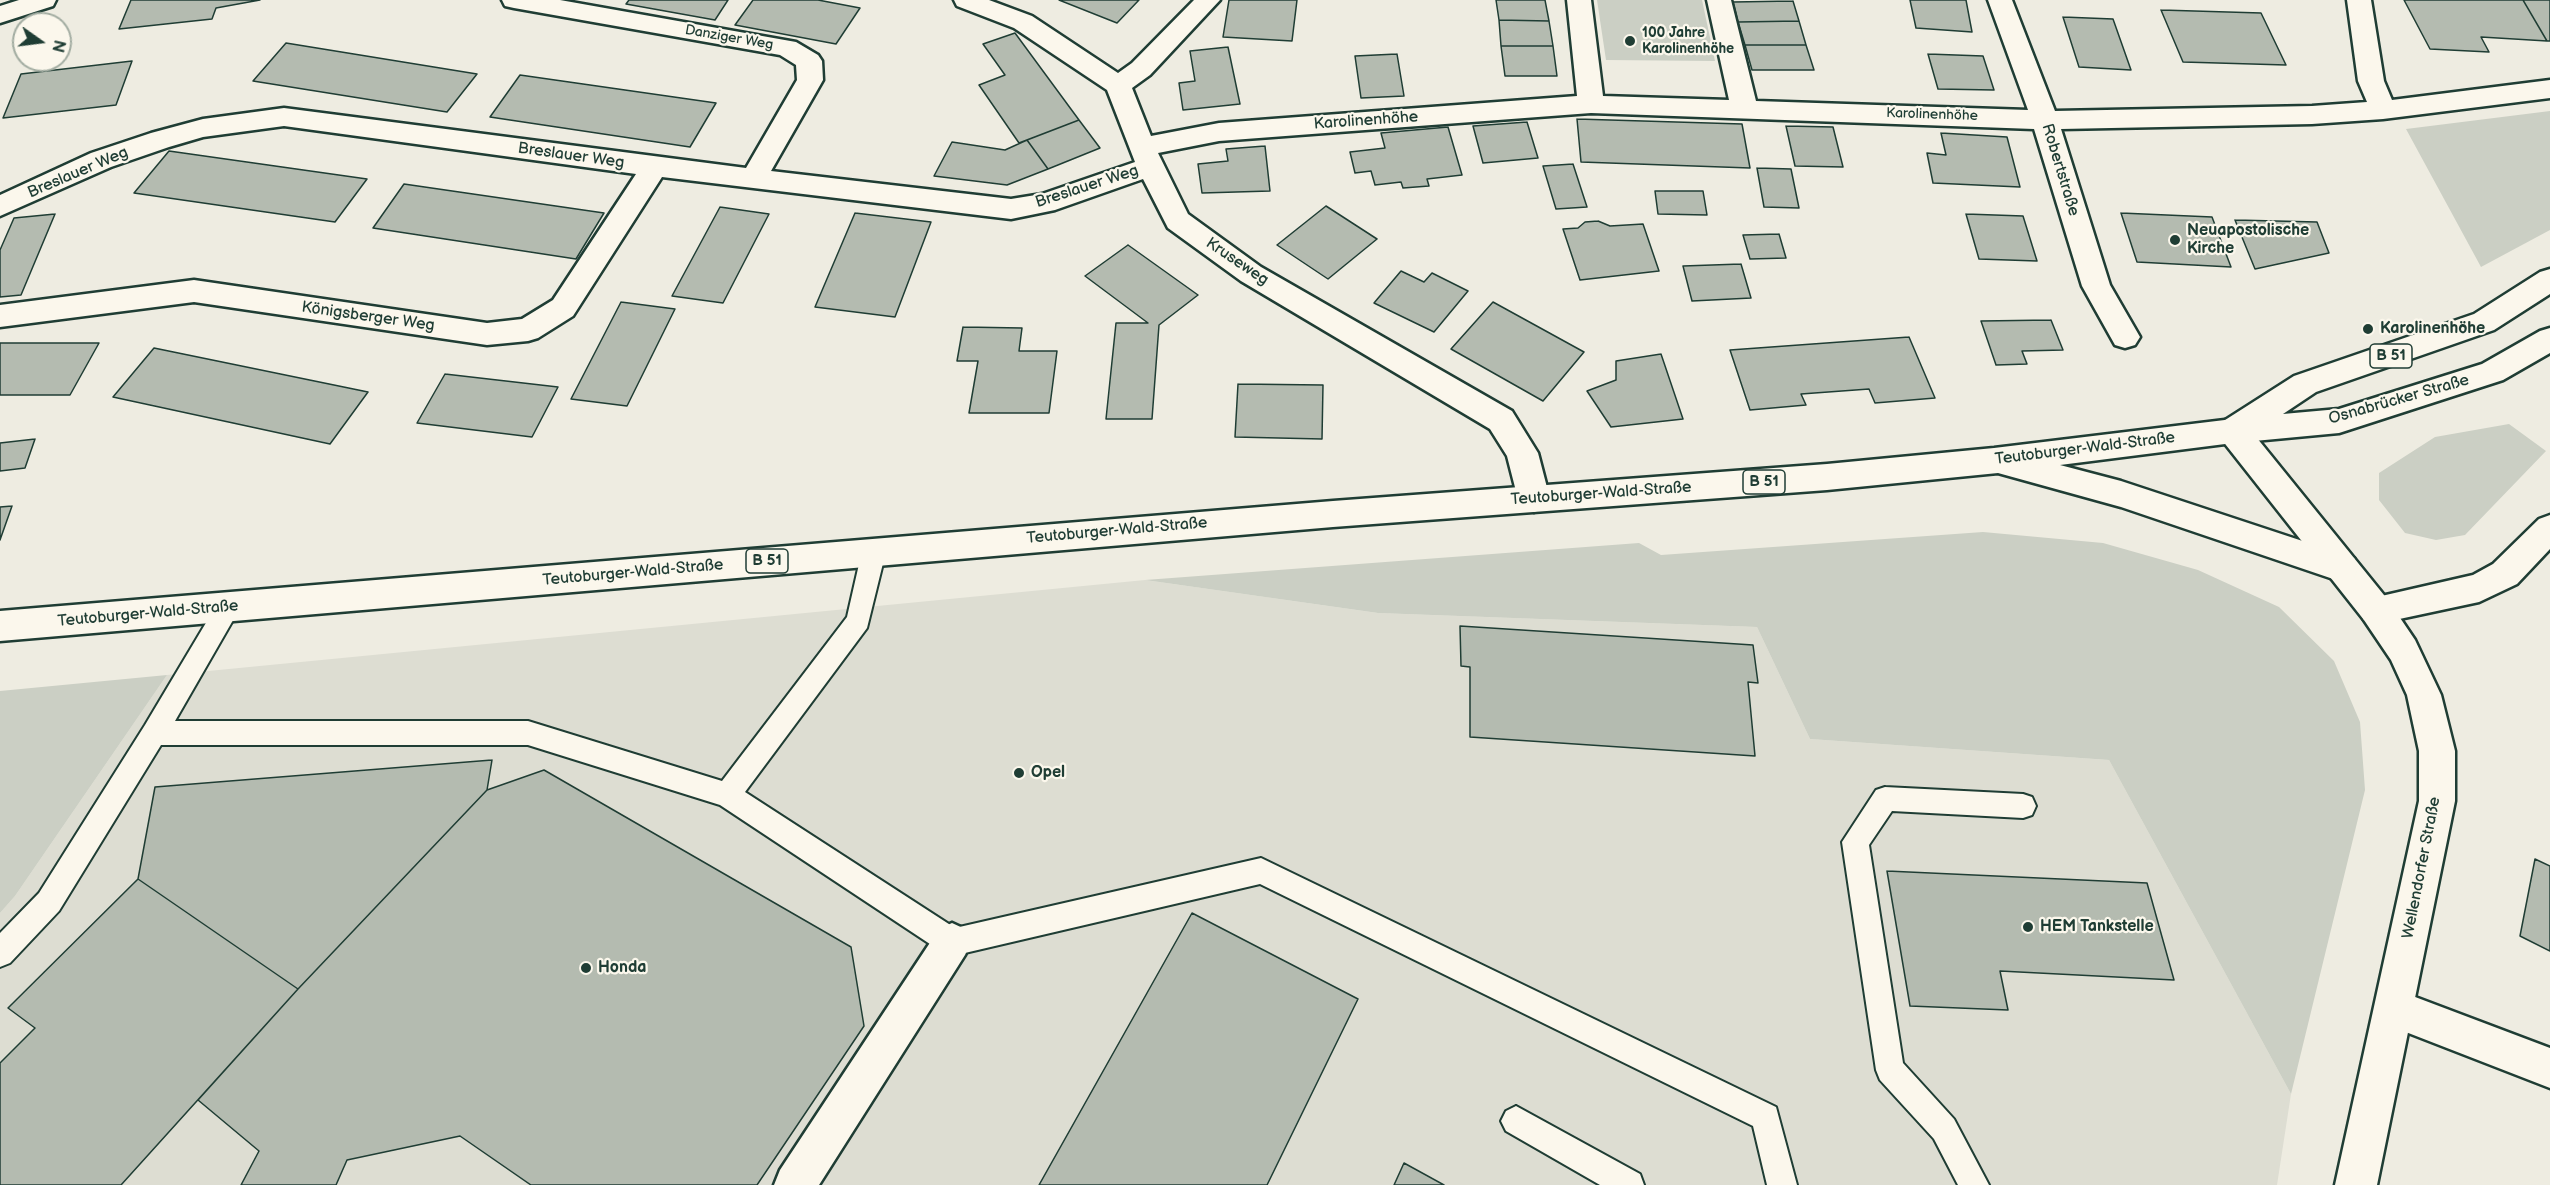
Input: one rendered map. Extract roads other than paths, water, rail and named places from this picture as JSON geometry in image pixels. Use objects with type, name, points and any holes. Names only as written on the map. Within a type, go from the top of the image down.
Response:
[{"type":"main road","points":[[0,15],[44,0]]},
{"type":"main road","name":"Danziger Weg","points":[[514,0],[787,48],[809,61],[810,80],[753,179]]},
{"type":"main road","points":[[966,0],[1023,22],[1118,86],[1141,69],[1208,0]]},
{"type":"main road","points":[[1579,0],[1591,104]]},
{"type":"main road","points":[[1719,0],[1744,107]]},
{"type":"main road","name":"Robertstraße","points":[[2000,0],[2045,120],[2096,286],[2125,337]]},
{"type":"main road","points":[[2359,0],[2371,81],[2383,110]]},
{"type":"main road","name":"Kruseweg","points":[[1118,86],[1147,157],[1178,221],[1251,274],[1501,420],[1522,453],[1534,500]]},
{"type":"main road","name":"Karolinenhöhe","points":[[1147,157],[1172,140],[1220,132],[1591,104],[1744,107],[2045,120],[2312,115],[2383,110],[2550,88]]},
{"type":"main road","name":"Breslauer Weg","points":[[0,206],[101,160],[160,140],[203,128],[284,117],[655,167],[1011,208],[1045,203],[1147,157]]},
{"type":"main road","name":"Königsberger Weg","points":[[0,316],[194,291],[487,334],[528,330],[563,308],[655,167]]},
{"type":"main road","name":"B 51","points":[[2233,431],[2305,384],[2484,322],[2550,280]]},
{"type":"main road","name":"Osnabrücker Straße","points":[[2233,431],[2339,421],[2492,372],[2550,339]]},
{"type":"main road","name":"Teutoburger-Wald-Straße","points":[[0,627],[874,551],[1534,500],[1994,461],[2233,431]]},
{"type":"main road","name":"Wellendorfer Straße","points":[[2233,431],[2376,610],[2403,650],[2424,695],[2437,751],[2437,801],[2356,1185]]},
{"type":"main road","points":[[1994,461],[2121,494],[2342,568]]},
{"type":"main road","points":[[2376,610],[2479,588],[2505,574],[2550,528]]},
{"type":"main road","points":[[795,1185],[952,942]]},
{"type":"main road","points":[[2394,1008],[2550,1068]]},
{"type":"lane","points":[[727,795],[858,621],[874,551]]},
{"type":"lane","points":[[0,953],[49,902],[228,608]]},
{"type":"lane","points":[[154,733],[528,733],[727,795],[952,942],[1261,871],[1766,1117],[1782,1185]]},
{"type":"lane","points":[[1974,1185],[1944,1129],[1890,1070],[1855,842],[1885,799],[2023,806]]},
{"type":"lane","points":[[1516,1121],[1629,1185]]},
{"type":"place","name":"100 Jahre Karolinenhöhe","points":[[1630,41]]},
{"type":"place","name":"Neuapostolische Kirche","points":[[2175,240]]},
{"type":"place","name":"Karolinenhöhe","points":[[2368,329]]},
{"type":"place","name":"Opel","points":[[1019,773]]},
{"type":"place","name":"HEM Tankstelle","points":[[2028,927]]},
{"type":"place","name":"Honda","points":[[586,968]]}]
